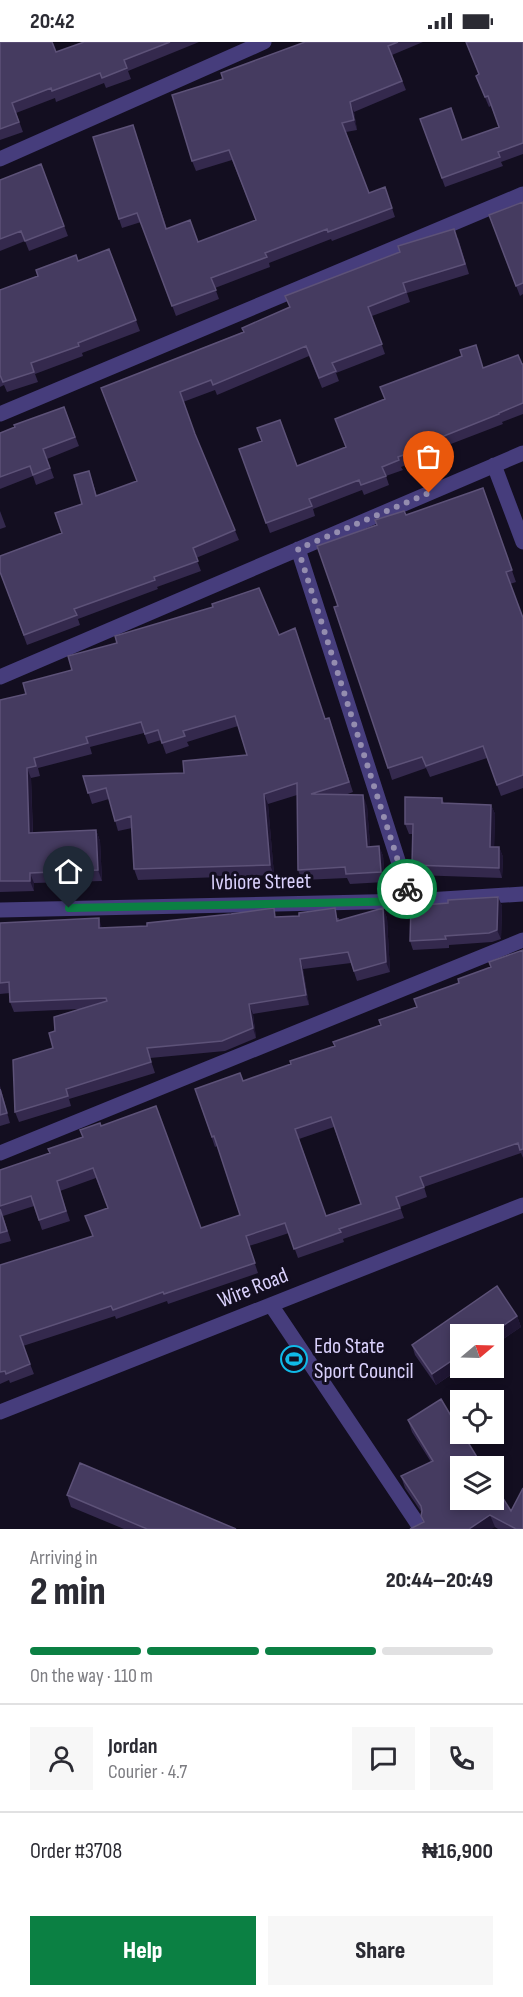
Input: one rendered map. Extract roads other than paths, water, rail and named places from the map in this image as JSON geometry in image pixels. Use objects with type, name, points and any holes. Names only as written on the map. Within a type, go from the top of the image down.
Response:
[{"type":"street","points":[[0,159],[264,42]]},
{"type":"street","points":[[0,414],[523,194]]},
{"type":"street","points":[[0,677],[523,453]]},
{"type":"street","points":[[494,465],[523,542]]},
{"type":"street","points":[[298,549],[411,901]]},
{"type":"street","name":"Ivbiore Street","points":[[0,910],[411,901],[523,894]]},
{"type":"street","points":[[0,1153],[523,940]]},
{"type":"street","name":"Wire Road","points":[[0,1412],[523,1205]]},
{"type":"street","points":[[271,1305],[417,1523]]},
{"type":"place","name":"Edo State Sport Council","points":[[294,1359]]}]
